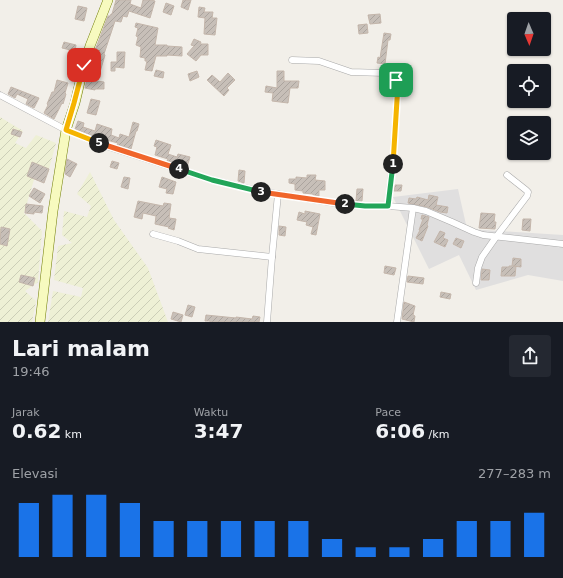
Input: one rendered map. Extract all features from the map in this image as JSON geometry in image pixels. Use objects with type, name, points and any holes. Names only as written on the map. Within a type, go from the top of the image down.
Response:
[{"type":"main road","points":[[40,322],[53,211],[66,130],[90,46],[108,0]]},
{"type":"street","points":[[292,60],[318,61],[352,72],[384,73],[393,76],[396,80],[398,84],[393,160],[388,206]]},
{"type":"street","points":[[0,95],[66,130],[104,145],[234,186],[334,203],[413,208],[426,211],[483,235],[563,244]]},
{"type":"street","points":[[476,283],[477,272],[481,260],[496,237],[528,195],[526,190],[507,175]]},
{"type":"street","points":[[267,322],[278,194]]},
{"type":"street","points":[[397,322],[413,208]]},
{"type":"street","points":[[153,234],[178,241],[198,249],[272,258]]},
{"type":"shaded area","points":[[458,189],[467,229],[563,235],[563,281],[528,275],[476,290],[459,255],[429,269],[393,197]]},
{"type":"green space","points":[[0,117],[23,131],[15,143],[26,148],[36,135],[56,143],[48,173],[36,173],[24,213],[42,231],[38,282],[25,291],[36,301],[32,322],[0,322]]},
{"type":"green space","points":[[90,172],[114,220],[148,268],[168,322],[48,322],[53,291],[81,297],[83,288],[54,280],[58,246],[72,243],[62,235],[64,211],[87,217],[91,206],[77,194]]},
{"type":"building","points":[[116,0],[131,0],[130,4],[141,8],[143,0],[155,1],[150,18],[129,11],[127,17],[123,16],[121,22],[115,21],[104,54],[100,72],[93,70],[90,80],[104,82],[104,89],[95,90],[85,88],[96,48],[108,16],[112,14]]},
{"type":"building","points":[[183,0],[191,0],[188,10],[181,7]]},
{"type":"building","points":[[166,3],[174,6],[171,15],[163,12]]},
{"type":"building","points":[[78,6],[87,8],[84,21],[75,19]]},
{"type":"building","points":[[199,7],[205,8],[204,12],[213,12],[212,18],[217,18],[215,35],[204,34],[205,18],[198,17]]},
{"type":"building","points":[[380,14],[381,23],[370,24],[368,15]]},
{"type":"building","points":[[136,23],[158,28],[155,45],[182,47],[182,56],[156,56],[152,71],[145,70],[147,61],[145,61],[145,58],[140,57],[141,47],[136,45],[138,28],[135,27]]},
{"type":"building","points":[[367,24],[368,33],[359,34],[358,25]]},
{"type":"building","points":[[384,33],[391,34],[390,40],[388,40],[385,64],[377,63],[378,57],[380,58]]},
{"type":"building","points":[[194,39],[201,42],[200,44],[208,44],[208,55],[201,55],[196,61],[187,54],[194,46],[191,45]]},
{"type":"building","points":[[64,42],[76,45],[75,51],[62,48]]},
{"type":"building","points":[[117,52],[125,52],[124,68],[115,67],[115,71],[111,71],[111,62],[117,62]]},
{"type":"building","points":[[156,70],[164,72],[163,78],[154,76]]},
{"type":"building","points":[[197,71],[199,77],[190,81],[188,74]]},
{"type":"building","points":[[277,71],[284,71],[284,81],[299,81],[298,88],[290,88],[288,103],[272,101],[273,93],[265,92],[266,86],[277,88]]},
{"type":"building","points":[[228,73],[235,80],[227,88],[229,90],[224,96],[207,80],[212,75],[220,82]]},
{"type":"building","points":[[57,80],[68,83],[63,104],[62,103],[54,119],[44,113],[52,92],[54,92]]},
{"type":"building","points":[[11,87],[39,98],[34,108],[26,104],[28,99],[17,94],[15,98],[8,94]]},
{"type":"building","points":[[91,99],[100,101],[96,115],[87,113]]},
{"type":"building","points":[[78,121],[84,123],[83,127],[95,131],[97,124],[112,129],[111,135],[119,138],[120,134],[129,137],[133,122],[139,124],[131,149],[117,145],[118,143],[103,140],[75,129]]},
{"type":"building","points":[[13,129],[22,132],[20,137],[11,134]]},
{"type":"building","points":[[156,140],[171,145],[168,154],[177,157],[178,154],[190,157],[187,167],[167,161],[168,159],[155,155],[157,147],[154,146]]},
{"type":"building","points":[[67,159],[77,164],[70,177],[65,174]]},
{"type":"building","points":[[112,161],[119,163],[117,169],[110,167]]},
{"type":"building","points":[[32,162],[49,169],[44,183],[27,176]]},
{"type":"building","points":[[239,170],[245,171],[244,183],[238,181]]},
{"type":"building","points":[[307,175],[316,175],[315,180],[325,181],[325,190],[319,190],[319,196],[295,190],[295,184],[289,183],[289,179],[296,179],[296,177],[307,178]]},
{"type":"building","points":[[124,177],[130,178],[128,189],[121,187]]},
{"type":"building","points":[[162,177],[176,182],[173,194],[166,193],[167,189],[159,187]]},
{"type":"building","points":[[395,185],[402,185],[401,191],[394,191]]},
{"type":"building","points":[[34,188],[45,194],[40,203],[29,196]]},
{"type":"building","points":[[357,189],[363,189],[362,201],[356,201]]},
{"type":"building","points":[[429,195],[438,197],[436,205],[448,207],[447,213],[408,203],[409,198],[416,199],[417,197],[428,200]]},
{"type":"building","points":[[138,201],[163,206],[164,203],[171,204],[169,218],[176,219],[174,230],[168,228],[169,227],[155,224],[156,216],[143,213],[142,219],[134,217]]},
{"type":"building","points":[[26,204],[43,206],[42,213],[25,213]]},
{"type":"building","points":[[305,211],[320,214],[316,235],[311,234],[313,227],[306,225],[307,222],[297,220],[299,212],[305,214]]},
{"type":"building","points":[[481,213],[495,214],[495,229],[479,228]]},
{"type":"building","points":[[422,215],[429,217],[428,226],[422,241],[416,238],[423,219],[421,219]]},
{"type":"building","points":[[523,219],[531,219],[530,231],[522,230]]},
{"type":"building","points":[[279,226],[286,227],[285,236],[279,235]]},
{"type":"building","points":[[1,227],[10,229],[7,246],[0,244]]},
{"type":"building","points":[[440,231],[445,233],[443,238],[448,240],[445,247],[434,242]]},
{"type":"building","points":[[456,238],[464,241],[461,248],[453,244]]},
{"type":"building","points":[[513,258],[521,259],[521,267],[516,266],[515,276],[501,276],[502,267],[512,266]]},
{"type":"building","points":[[385,266],[396,268],[394,275],[384,273]]},
{"type":"building","points":[[482,269],[490,270],[489,280],[481,280]]},
{"type":"building","points":[[21,275],[35,278],[33,286],[19,282]]},
{"type":"building","points":[[408,276],[424,278],[423,284],[407,282]]},
{"type":"building","points":[[441,292],[451,294],[450,299],[440,297]]},
{"type":"building","points":[[404,302],[415,306],[413,315],[415,316],[414,322],[402,319]]},
{"type":"building","points":[[188,305],[195,307],[192,317],[185,315]]},
{"type":"building","points":[[173,312],[183,315],[181,322],[171,319]]},
{"type":"building","points":[[206,315],[252,319],[253,316],[260,317],[259,322],[210,322],[205,321]]},
{"type":"route","points":[[84,65],[66,130],[104,145],[234,186],[334,203],[365,206],[388,206],[393,160],[398,84],[396,80]]}]
